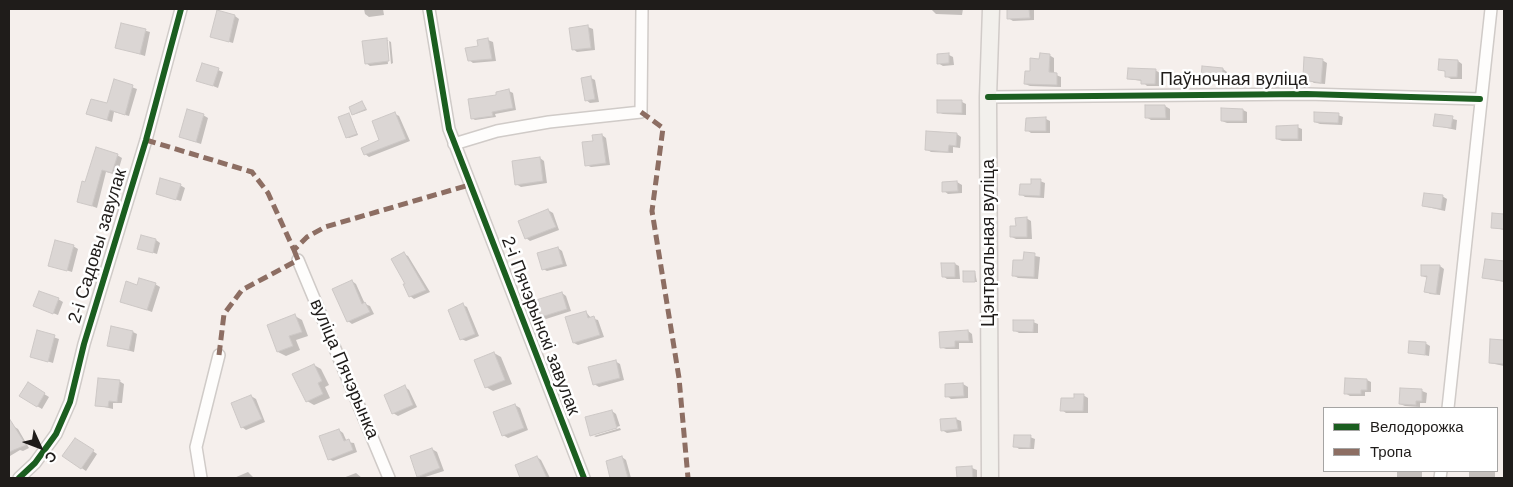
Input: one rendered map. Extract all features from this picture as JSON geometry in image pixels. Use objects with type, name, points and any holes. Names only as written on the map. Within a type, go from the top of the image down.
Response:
[{"type":"street","name":"2-і Садовы завулак","points":[[20,478],[39,459],[56,434],[70,402],[84,344],[146,140],[181,9]]},
{"type":"street","name":"2-і Пячэрынскі завулак","points":[[429,9],[444,104],[454,144],[584,478]]},
{"type":"street","points":[[454,144],[498,131],[549,122],[641,112],[642,9]]},
{"type":"street","name":"Цэнтральная вуліца","points":[[990,478],[988,97],[991,9]]},
{"type":"street","points":[[1448,407],[1491,9]]},
{"type":"street","name":"Паўночная вуліца","points":[[988,97],[1307,94],[1480,99]]},
{"type":"street","name":"вуліца Пячэрынка","points":[[298,260],[389,478]]},
{"type":"street","points":[[202,478],[196,448],[219,355]]},
{"type":"building","points":[[1007,9],[1029,9],[1030,18],[1007,19]]},
{"type":"building","points":[[217,10],[235,15],[229,42],[210,37]]},
{"type":"building","points":[[121,23],[146,29],[140,54],[115,48]]},
{"type":"building","points":[[588,25],[591,48],[572,50],[569,28]]},
{"type":"building","points":[[387,38],[389,61],[365,64],[362,41]]},
{"type":"building","points":[[488,38],[492,59],[468,61],[465,48],[478,46],[477,40]]},
{"type":"building","points":[[949,53],[949,63],[937,64],[937,54]]},
{"type":"building","points":[[1040,53],[1050,54],[1049,72],[1057,73],[1057,85],[1024,84],[1025,71],[1030,71],[1030,58],[1039,59]]},
{"type":"building","points":[[1304,57],[1323,59],[1321,83],[1309,81],[1309,76],[1303,76]]},
{"type":"building","points":[[1439,59],[1458,60],[1457,77],[1445,77],[1445,71],[1438,70]]},
{"type":"building","points":[[202,63],[219,68],[213,86],[196,81]]},
{"type":"building","points":[[1202,66],[1223,68],[1222,80],[1201,78]]},
{"type":"building","points":[[1128,68],[1156,69],[1155,84],[1141,84],[1141,80],[1127,79]]},
{"type":"building","points":[[591,76],[595,99],[585,101],[581,78]]},
{"type":"building","points":[[114,79],[133,85],[125,115],[110,110],[107,120],[86,114],[91,99],[107,103]]},
{"type":"building","points":[[509,89],[513,108],[492,112],[493,116],[471,119],[468,99],[496,95],[496,92]]},
{"type":"building","points":[[937,100],[962,100],[962,113],[937,113]]},
{"type":"building","points":[[362,101],[366,109],[352,115],[349,107]]},
{"type":"building","points":[[1145,105],[1165,105],[1166,118],[1145,118]]},
{"type":"building","points":[[1221,108],[1243,109],[1243,121],[1221,121]]},
{"type":"building","points":[[187,109],[204,114],[196,142],[179,137]]},
{"type":"building","points":[[395,112],[406,139],[364,155],[361,148],[379,140],[372,121]]},
{"type":"building","points":[[1314,112],[1339,113],[1338,123],[1314,122]]},
{"type":"building","points":[[349,113],[357,134],[346,138],[338,117]]},
{"type":"building","points":[[1435,114],[1453,116],[1451,128],[1433,126]]},
{"type":"building","points":[[1046,117],[1046,131],[1025,131],[1026,118]]},
{"type":"building","points":[[1298,125],[1298,139],[1276,139],[1276,126]]},
{"type":"building","points":[[926,131],[957,133],[956,146],[949,145],[948,152],[925,150]]},
{"type":"building","points":[[602,134],[606,163],[585,166],[582,142],[593,141],[592,135]]},
{"type":"building","points":[[96,147],[118,154],[112,173],[102,170],[92,206],[77,202],[82,181],[85,182]]},
{"type":"building","points":[[540,157],[543,181],[515,185],[512,161]]},
{"type":"building","points":[[160,178],[181,184],[176,200],[156,194]]},
{"type":"building","points":[[1031,179],[1041,179],[1040,196],[1019,195],[1020,184],[1031,184]]},
{"type":"building","points":[[957,181],[958,191],[942,192],[942,182]]},
{"type":"building","points":[[1424,193],[1443,195],[1441,209],[1422,206]]},
{"type":"building","points":[[548,209],[556,227],[525,239],[518,221]]},
{"type":"building","points":[[1492,213],[1504,214],[1504,229],[1491,228]]},
{"type":"building","points":[[1027,217],[1027,237],[1010,237],[1010,226],[1016,226],[1015,218]]},
{"type":"building","points":[[141,235],[156,239],[153,253],[137,249]]},
{"type":"building","points":[[55,240],[74,245],[67,271],[48,266]]},
{"type":"building","points":[[558,247],[563,264],[542,270],[537,253]]},
{"type":"building","points":[[404,252],[426,290],[409,297],[403,284],[405,284],[391,259]]},
{"type":"building","points":[[1024,252],[1035,253],[1034,277],[1012,276],[1013,260],[1023,260]]},
{"type":"building","points":[[1485,259],[1504,261],[1504,281],[1482,278]]},
{"type":"building","points":[[941,263],[955,263],[955,277],[942,277]]},
{"type":"building","points":[[1421,265],[1440,265],[1436,294],[1424,292],[1427,276],[1421,276]]},
{"type":"building","points":[[963,271],[975,271],[975,282],[963,282]]},
{"type":"building","points":[[139,278],[156,283],[147,310],[120,302],[126,281],[137,285]]},
{"type":"building","points":[[352,280],[362,304],[365,302],[370,312],[347,322],[332,289]]},
{"type":"building","points":[[39,291],[59,298],[53,314],[33,306]]},
{"type":"building","points":[[562,292],[567,309],[541,317],[536,300]]},
{"type":"building","points":[[463,303],[475,334],[460,340],[448,310]]},
{"type":"building","points":[[586,311],[588,318],[594,316],[600,335],[573,343],[565,317]]},
{"type":"building","points":[[295,314],[302,332],[289,336],[293,346],[277,352],[267,325]]},
{"type":"building","points":[[1013,320],[1034,320],[1033,332],[1013,331]]},
{"type":"building","points":[[111,326],[133,331],[129,350],[107,346]]},
{"type":"building","points":[[37,330],[55,335],[48,362],[30,357]]},
{"type":"building","points":[[968,330],[969,341],[955,341],[955,347],[940,348],[939,332]]},
{"type":"building","points":[[1490,339],[1504,340],[1504,364],[1489,363]]},
{"type":"building","points":[[1409,341],[1426,342],[1425,355],[1408,353]]},
{"type":"building","points":[[494,352],[505,380],[485,388],[474,360]]},
{"type":"building","points":[[616,360],[620,378],[593,385],[588,367]]},
{"type":"building","points":[[314,364],[322,381],[318,383],[323,394],[306,402],[292,374]]},
{"type":"building","points":[[98,378],[120,380],[117,402],[109,401],[108,407],[95,406]]},
{"type":"building","points":[[1345,378],[1367,379],[1367,390],[1361,390],[1361,394],[1344,394]]},
{"type":"building","points":[[28,382],[45,393],[37,407],[19,396]]},
{"type":"building","points":[[963,383],[964,396],[945,397],[945,384]]},
{"type":"building","points":[[405,385],[413,405],[392,414],[384,395]]},
{"type":"building","points":[[1400,388],[1422,389],[1422,401],[1416,401],[1416,405],[1399,404]]},
{"type":"building","points":[[1074,394],[1084,394],[1083,411],[1060,411],[1061,398],[1074,398]]},
{"type":"building","points":[[251,395],[262,419],[241,428],[231,403]]},
{"type":"building","points":[[515,404],[524,428],[502,436],[493,412]]},
{"type":"building","points":[[612,410],[617,428],[590,436],[585,417]]},
{"type":"building","points":[[9,418],[26,445],[9,452]]},
{"type":"building","points":[[956,418],[958,429],[941,431],[940,419]]},
{"type":"building","points":[[339,429],[344,441],[349,439],[353,450],[328,460],[319,436]]},
{"type":"building","points":[[1014,435],[1031,435],[1030,448],[1013,447]]},
{"type":"building","points":[[75,438],[94,450],[81,469],[62,456]]},
{"type":"building","points":[[432,448],[440,468],[417,477],[410,456]]},
{"type":"building","points":[[537,456],[547,478],[520,478],[515,465]]},
{"type":"building","points":[[622,456],[628,478],[610,478],[606,461]]},
{"type":"building","points":[[972,466],[973,478],[957,478],[956,467]]},
{"type":"marked path","points":[[641,112],[663,128],[652,211],[679,378],[688,478]]},
{"type":"marked path","points":[[146,140],[252,172],[268,193],[294,250],[307,237],[325,227],[469,185]]},
{"type":"marked path","points":[[219,355],[224,314],[242,290],[298,260],[294,250]]},
{"type":"cycle path","points":[[19,478],[35,463],[56,434],[70,402],[84,344],[146,140],[181,9]]},
{"type":"cycle path","points":[[429,9],[449,129],[584,478]]},
{"type":"cycle path","points":[[988,97],[1307,94],[1480,99]]}]
